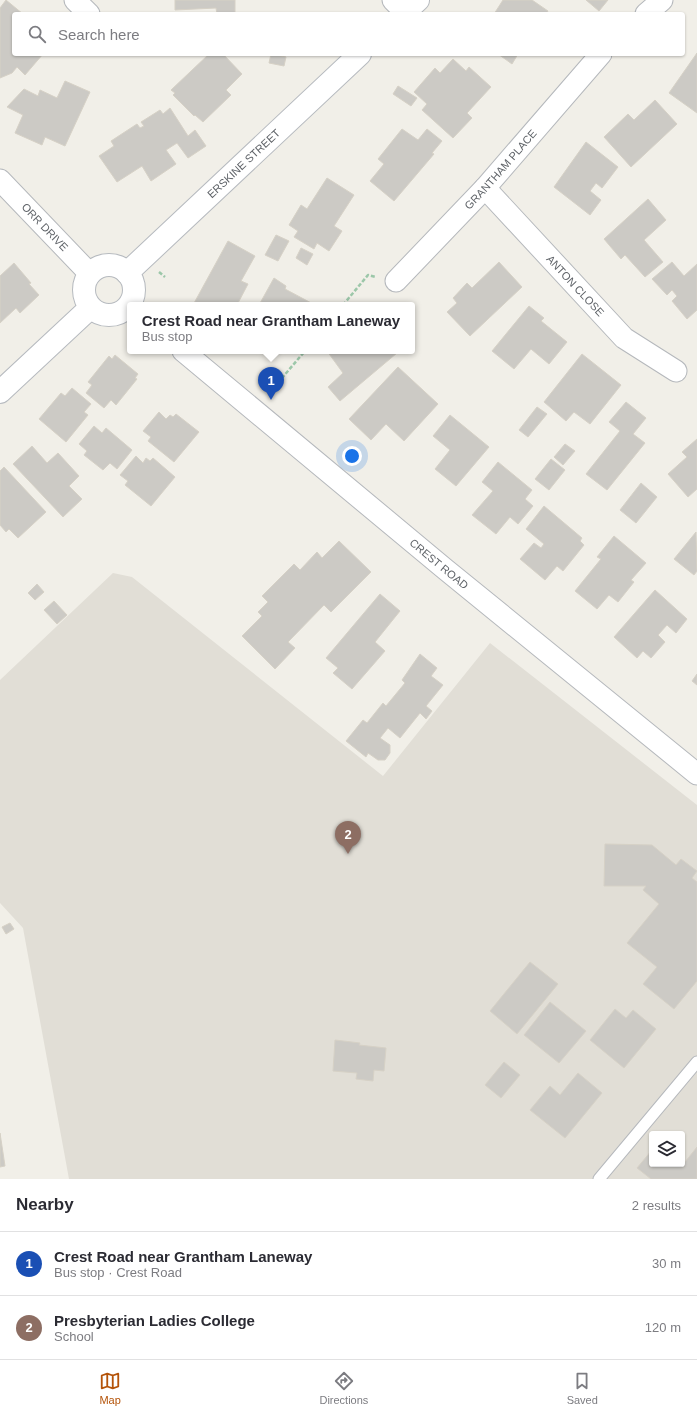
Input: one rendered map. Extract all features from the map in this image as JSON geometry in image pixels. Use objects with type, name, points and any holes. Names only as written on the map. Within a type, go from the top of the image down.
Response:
[{"type":"street","points":[[75,0],[87,12]]},
{"type":"street","points":[[648,12],[662,0]]},
{"type":"street","name":"ERSKINE STREET","points":[[127,273],[358,56]]},
{"type":"street","name":"GRANTHAM PLACE","points":[[396,281],[485,188],[599,56]]},
{"type":"street","name":"ORR DRIVE","points":[[0,180],[90,274]]},
{"type":"street","name":"ANTON CLOSE","points":[[485,188],[624,338],[676,371]]},
{"type":"street","points":[[127,309],[110,316],[99,314],[90,308],[85,300],[83,291],[85,282],[90,274],[98,267],[108,265],[118,267],[127,273],[132,280],[134,289],[132,302]]},
{"type":"street","points":[[0,392],[90,308]]},
{"type":"street","name":"CREST ROAD","points":[[187,354],[445,570],[697,774]]},
{"type":"lane","points":[[599,1179],[697,1062]]},
{"type":"path","points":[[160,273],[165,277]]},
{"type":"path","points":[[346,302],[368,275]]},
{"type":"path","points":[[270,392],[302,354]]},
{"type":"shaded area","points":[[113,573],[132,577],[383,776],[490,643],[697,805],[697,1179],[69,1179],[23,928],[0,903],[0,680]]},
{"type":"building","points":[[6,0],[21,12],[12,12],[12,56],[41,56],[25,75],[17,67],[12,73],[0,78],[0,8]]},
{"type":"building","points":[[175,0],[235,0],[235,12],[217,12],[216,8],[175,10]]},
{"type":"building","points":[[503,0],[532,0],[548,11],[547,12],[495,12]]},
{"type":"building","points":[[586,0],[608,0],[599,11]]},
{"type":"building","points":[[697,53],[697,113],[669,93]]},
{"type":"building","points":[[207,56],[225,56],[242,74],[226,90],[231,95],[203,122],[195,115],[194,116],[173,95],[175,93],[171,90]]},
{"type":"building","points":[[271,56],[286,57],[284,66],[269,63]]},
{"type":"building","points":[[501,56],[517,56],[512,64]]},
{"type":"building","points":[[453,59],[466,71],[469,67],[491,87],[467,113],[472,118],[453,138],[422,110],[427,104],[414,92],[435,68],[440,73]]},
{"type":"building","points":[[65,81],[90,92],[65,146],[45,137],[42,145],[15,133],[23,115],[7,107],[24,89],[38,96],[40,90],[57,98]]},
{"type":"building","points":[[398,86],[417,98],[411,106],[393,94]]},
{"type":"building","points":[[655,100],[677,124],[631,167],[604,137],[628,114],[634,120]]},
{"type":"building","points":[[170,108],[188,136],[195,130],[206,146],[188,158],[177,143],[166,150],[176,164],[151,181],[142,166],[117,182],[99,156],[114,146],[111,141],[137,124],[140,128],[144,126],[141,122],[160,110],[163,114]]},
{"type":"building","points":[[402,129],[418,140],[427,129],[442,141],[432,153],[434,154],[394,201],[370,181],[384,164],[378,159]]},
{"type":"building","points":[[586,142],[618,167],[602,188],[596,183],[590,191],[601,200],[590,215],[554,187]]},
{"type":"building","points":[[327,178],[354,195],[334,226],[342,231],[329,251],[317,243],[314,249],[294,237],[298,231],[289,225],[301,205],[307,209]]},
{"type":"building","points":[[648,199],[666,220],[644,240],[663,262],[645,277],[625,255],[621,259],[604,239]]},
{"type":"building","points":[[276,235],[289,241],[278,261],[265,255]]},
{"type":"building","points":[[228,241],[255,256],[241,281],[248,284],[239,302],[195,302]]},
{"type":"building","points":[[301,248],[313,254],[307,265],[296,258]]},
{"type":"building","points":[[499,262],[522,287],[470,336],[447,312],[457,303],[453,298],[467,283],[472,288]]},
{"type":"building","points":[[672,262],[684,276],[697,264],[697,310],[687,319],[672,301],[677,296],[672,290],[667,295],[652,279]]},
{"type":"building","points":[[14,263],[39,295],[20,313],[16,308],[0,323],[0,276]]},
{"type":"building","points":[[274,278],[286,286],[285,289],[309,302],[261,302]]},
{"type":"building","points":[[529,306],[544,318],[541,321],[567,342],[549,364],[531,349],[514,369],[492,351]]},
{"type":"building","points":[[329,354],[396,354],[340,401],[328,387],[343,373]]},
{"type":"building","points":[[582,354],[621,385],[590,424],[574,412],[566,421],[544,402]]},
{"type":"building","points":[[115,355],[138,374],[135,378],[137,379],[116,405],[111,400],[104,408],[86,393],[92,385],[88,382],[109,356],[112,359]]},
{"type":"building","points":[[398,367],[438,404],[404,441],[386,424],[371,440],[349,419]]},
{"type":"building","points":[[72,388],[91,404],[84,412],[88,415],[66,442],[39,419],[61,393],[65,396]]},
{"type":"building","points":[[626,402],[646,418],[633,434],[645,443],[607,490],[586,474],[620,431],[609,422]]},
{"type":"building","points":[[537,407],[547,414],[528,437],[519,430]]},
{"type":"building","points":[[159,412],[166,419],[170,415],[173,417],[176,414],[199,432],[174,462],[148,441],[151,437],[143,431]]},
{"type":"building","points":[[450,415],[489,447],[456,486],[435,469],[450,450],[433,436]]},
{"type":"building","points":[[94,426],[102,433],[106,428],[132,450],[117,469],[110,463],[103,470],[84,455],[87,451],[79,444]]},
{"type":"building","points":[[697,439],[697,489],[688,497],[668,474],[687,457],[682,452]]},
{"type":"building","points":[[565,444],[575,451],[563,465],[554,457]]},
{"type":"building","points":[[32,446],[47,463],[58,453],[79,476],[69,486],[82,499],[63,517],[13,464]]},
{"type":"building","points":[[136,456],[143,463],[146,458],[150,461],[153,458],[175,477],[151,506],[125,485],[128,481],[120,475]]},
{"type":"building","points":[[551,459],[565,470],[549,490],[535,479]]},
{"type":"building","points":[[498,462],[532,490],[525,499],[533,506],[518,524],[510,517],[496,534],[472,515],[493,491],[482,482]]},
{"type":"building","points":[[4,467],[46,512],[18,538],[9,529],[6,532],[0,525],[0,471]]},
{"type":"building","points":[[641,483],[657,497],[636,523],[620,510]]},
{"type":"building","points":[[544,506],[582,538],[580,541],[584,545],[563,571],[557,566],[545,580],[520,559],[534,543],[541,548],[544,544],[526,529]]},
{"type":"building","points":[[696,532],[697,571],[694,575],[674,559]]},
{"type":"building","points":[[614,536],[646,563],[631,580],[634,582],[618,602],[609,595],[597,609],[575,591],[601,559],[597,557]]},
{"type":"building","points":[[339,541],[371,572],[331,612],[324,605],[288,642],[295,648],[275,669],[242,636],[262,616],[258,612],[268,602],[262,596],[294,564],[300,570],[317,552],[322,558]]},
{"type":"building","points":[[37,584],[44,592],[35,600],[28,593]]},
{"type":"building","points":[[655,590],[687,619],[676,633],[667,625],[658,635],[665,642],[651,658],[643,651],[637,658],[614,637]]},
{"type":"building","points":[[380,594],[400,611],[375,642],[385,651],[352,689],[333,673],[338,668],[326,658]]},
{"type":"building","points":[[54,601],[67,615],[57,624],[44,610]]},
{"type":"building","points":[[420,654],[437,668],[431,676],[443,685],[426,706],[432,711],[426,719],[420,713],[400,738],[388,728],[380,738],[390,745],[390,753],[385,760],[378,760],[368,753],[366,757],[346,741],[363,720],[367,723],[383,703],[386,706],[405,683],[402,680]]},
{"type":"building","points":[[697,674],[697,685],[692,681]]},
{"type":"building","points":[[605,844],[652,845],[676,865],[681,859],[697,871],[692,878],[697,882],[697,981],[674,1009],[643,984],[657,967],[627,943],[659,904],[643,890],[646,886],[604,886]]},
{"type":"building","points":[[10,923],[14,929],[6,934],[2,927]]},
{"type":"building","points":[[530,962],[558,984],[517,1034],[490,1011]]},
{"type":"building","points":[[550,1002],[586,1031],[559,1063],[524,1035]]},
{"type":"building","points":[[615,1009],[626,1018],[633,1010],[656,1029],[624,1068],[590,1040]]},
{"type":"building","points":[[335,1040],[360,1043],[359,1045],[386,1048],[384,1071],[374,1070],[373,1081],[356,1079],[357,1073],[333,1071]]},
{"type":"building","points":[[504,1062],[520,1075],[501,1098],[485,1085]]},
{"type":"building","points":[[578,1073],[602,1093],[565,1138],[530,1110],[550,1086],[560,1095]]},
{"type":"building","points":[[0,1133],[5,1166],[0,1167]]},
{"type":"building","points":[[697,1147],[697,1179],[651,1179],[637,1168],[649,1154],[649,1167],[685,1167],[685,1162]]},
{"type":"place","name":"Crest Road near Grantham Laneway","points":[[271,400]]},
{"type":"place","name":"Presbyterian Ladies College","points":[[348,854]]}]
